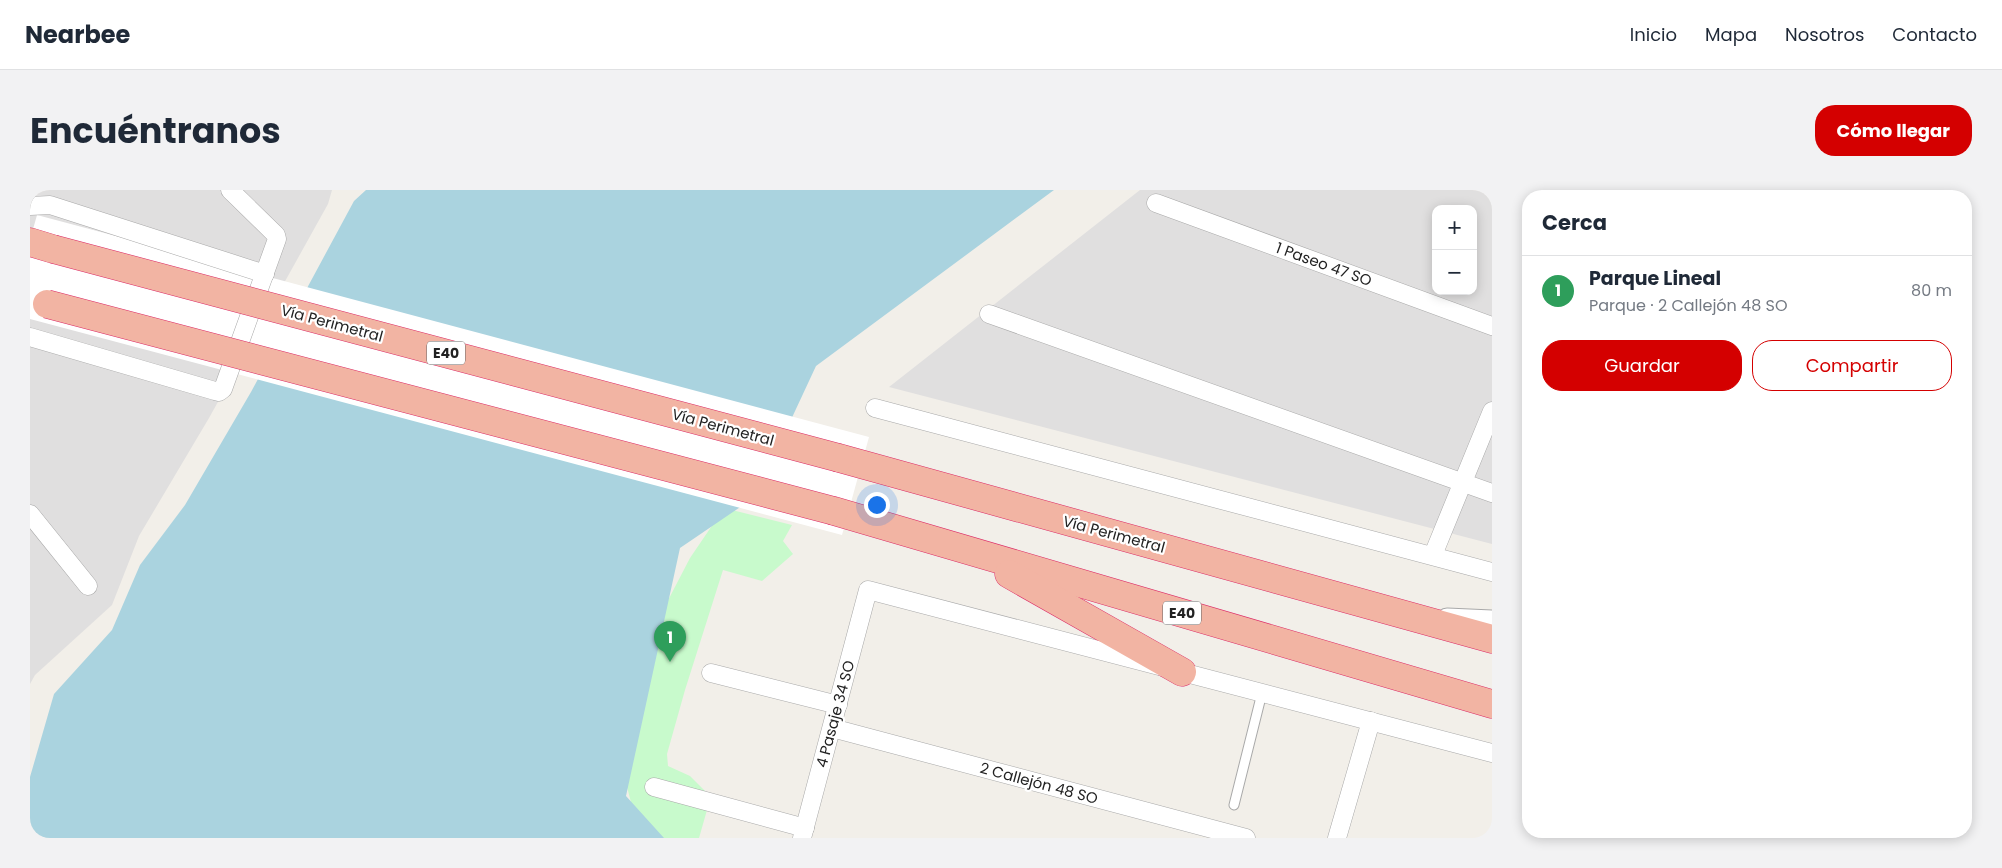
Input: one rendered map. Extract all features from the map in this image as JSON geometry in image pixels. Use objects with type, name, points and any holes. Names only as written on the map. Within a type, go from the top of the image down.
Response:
[{"type":"highway","name":"Vía Perimetral","points":[[42,246],[839,458],[1492,640]]},
{"type":"highway","name":"E40","points":[[39,301],[834,511],[1492,704]]},
{"type":"highway","points":[[968,551],[1182,672]]},
{"type":"street","points":[[30,337],[219,392],[223,389],[276,244],[276,235],[230,190]]},
{"type":"street","name":"1 Paseo 47 SO","points":[[1156,203],[1492,326]]},
{"type":"street","points":[[30,206],[50,205],[266,274]]},
{"type":"street","points":[[988,314],[1462,484],[1492,493]]},
{"type":"street","points":[[875,408],[1492,572]]},
{"type":"street","points":[[1433,555],[1492,411]]},
{"type":"street","points":[[30,514],[88,586]]},
{"type":"street","name":"4 Pasaje 34 SO","points":[[804,833],[868,590],[1182,672]]},
{"type":"street","name":"Vía Perimetral","points":[[1415,618],[1492,621]]},
{"type":"street","points":[[1182,672],[1492,753]]},
{"type":"street","points":[[711,673],[838,705]]},
{"type":"street","name":"E40","points":[[1396,675],[1492,716]]},
{"type":"street","points":[[1337,838],[1371,721]]},
{"type":"street","name":"2 Callejón 48 SO","points":[[832,728],[1246,838]]},
{"type":"street","points":[[654,787],[804,833]]},
{"type":"lane","points":[[1234,805],[1262,693]]},
{"type":"shaded area","points":[[30,190],[332,190],[328,204],[209,418],[139,536],[112,605],[35,675],[30,684]]},
{"type":"shaded area","points":[[1140,190],[1492,190],[1492,544],[889,387]]},
{"type":"green space","points":[[724,508],[792,525],[783,541],[793,554],[762,581],[723,570],[667,754],[668,766],[690,776],[707,793],[707,810],[699,838],[650,838],[634,814],[625,779],[651,633],[690,558]]},
{"type":"water","points":[[366,190],[1054,190],[816,366],[755,497],[680,548],[626,796],[664,838],[30,838],[30,777],[54,694],[112,630],[140,565],[185,505],[251,392],[354,201]]},
{"type":"pier","points":[[37,215],[869,437],[842,535],[30,319],[30,240]]},
{"type":"place","name":"Parque Lineal","points":[[670,662]]}]
